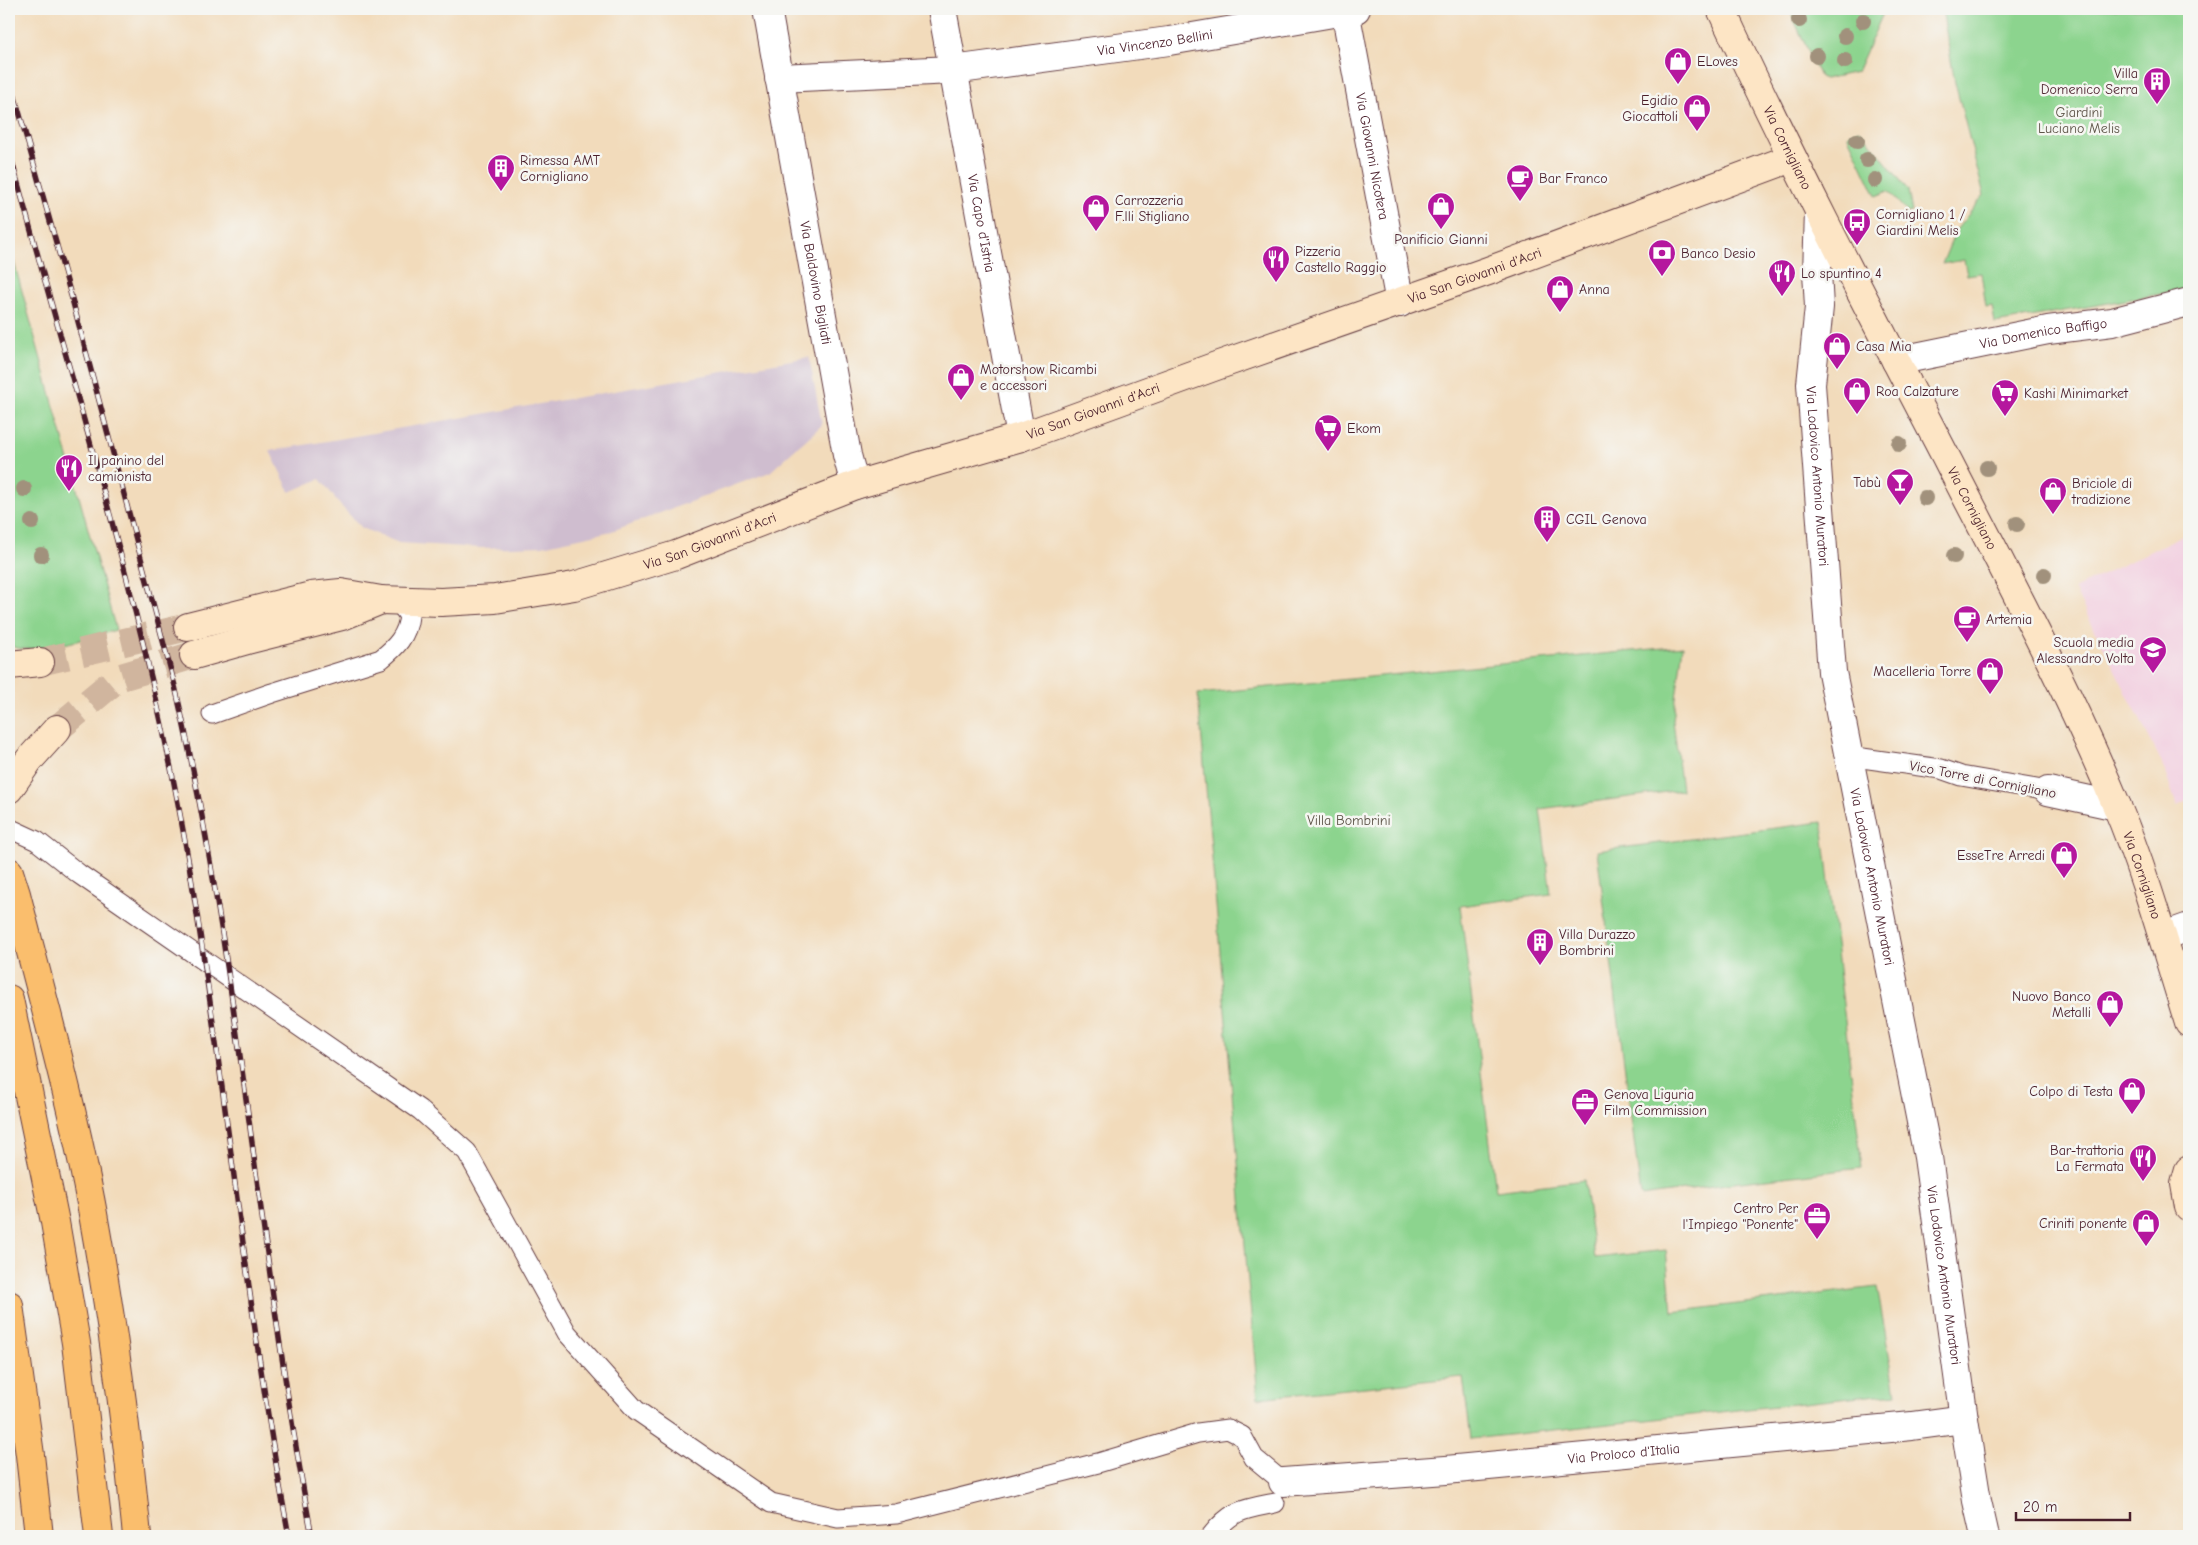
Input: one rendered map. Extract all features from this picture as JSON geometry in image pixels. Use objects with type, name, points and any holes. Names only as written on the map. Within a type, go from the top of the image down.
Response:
[{"type":"main road","name":"Via Cornigliano","points":[[1721,9],[1819,212],[2013,588],[2087,738],[2117,806],[2164,936],[2189,1023]]},
{"type":"main road","name":"Via San Giovanni d'Acri","points":[[188,627],[311,596],[341,593],[389,601],[441,602],[495,599],[574,586],[676,555],[855,485],[1021,437],[1219,365],[1400,303],[1792,158]]},
{"type":"main road","points":[[194,655],[342,616],[389,601]]},
{"type":"main road","points":[[9,665],[40,662]]},
{"type":"main road","points":[[9,789],[29,760],[57,729]]},
{"type":"main road","points":[[9,872],[68,1093],[93,1213],[114,1339],[130,1460],[137,1536]]},
{"type":"main road","points":[[9,999],[55,1222],[76,1343],[99,1536]]},
{"type":"main road","points":[[2189,1170],[2185,1184],[2189,1207]]},
{"type":"main road","points":[[9,1305],[30,1455],[39,1536]]},
{"type":"street","name":"Via Baldovino Bigliati","points":[[767,9],[847,455],[855,485]]},
{"type":"street","name":"Via Capo d'Istria","points":[[942,9],[1021,437]]},
{"type":"street","name":"Via Vincenzo Bellini","points":[[953,70],[1169,41],[1350,10]]},
{"type":"street","name":"Via Giovanni Nicotera","points":[[1350,10],[1400,303]]},
{"type":"street","points":[[778,78],[953,70]]},
{"type":"street","name":"Via Lodovico Antonio Muratori","points":[[1819,212],[1816,272],[1819,307],[1811,384],[1832,672],[1928,1157],[1964,1419],[1977,1501],[1985,1536]]},
{"type":"street","name":"Via Domenico Baffigo","points":[[1896,362],[2048,330],[2112,322],[2189,302]]},
{"type":"street","name":"Vico Torre di Cornigliano","points":[[2048,791],[2117,806]]},
{"type":"street","points":[[2164,936],[2189,927]]},
{"type":"street","name":"Via Proloco d'Italia","points":[[1279,1492],[1446,1470],[1902,1427],[1964,1419]]},
{"type":"lane","points":[[212,714],[272,692],[381,659],[396,648],[408,626],[409,616],[389,601]]},
{"type":"lane","name":"Vico Torre di Cornigliano","points":[[1848,756],[1942,769],[1961,776],[2048,791]]},
{"type":"lane","points":[[9,828],[37,841],[79,874],[420,1110],[466,1152],[567,1333],[636,1410],[772,1503],[838,1518],[896,1514],[1098,1463],[1198,1433],[1228,1429],[1242,1436],[1254,1458],[1279,1492],[1241,1509],[1220,1523],[1211,1536]]},
{"type":"shaded area","points":[[809,357],[822,425],[770,472],[612,531],[542,546],[482,548],[399,543],[362,528],[342,507],[320,479],[290,492],[270,451]]},
{"type":"shaded area","name":"Scuola media Alessandro Volta","points":[[2189,532],[2189,800],[2177,806],[2160,759],[2074,589]]},
{"type":"green space","points":[[1789,9],[1885,9],[1857,72],[1825,79],[1820,77]]},
{"type":"green space","name":"Giardini Luciano Melis","points":[[1942,9],[2189,9],[2189,289],[1995,323],[1992,306],[1986,307],[1981,273],[1967,275],[1964,260],[1942,264],[1956,230],[1984,195],[1955,83]]},
{"type":"green space","points":[[1858,130],[1862,132],[1908,190],[1912,212],[1908,213],[1888,191],[1876,196],[1848,137],[1849,133]]},
{"type":"green space","points":[[9,244],[116,630],[46,648],[31,649],[9,645]]},
{"type":"green space","name":"Villa Bombrini","points":[[1683,646],[1673,721],[1682,790],[1540,809],[1551,894],[1460,906],[1496,1191],[1584,1180],[1595,1258],[1666,1250],[1672,1312],[1877,1287],[1896,1393],[1471,1439],[1463,1377],[1258,1398],[1198,694]]},
{"type":"green space","points":[[1822,822],[1862,1168],[1641,1196],[1597,851]]},
{"type":"tunnel","points":[[40,662],[188,627]]},
{"type":"tunnel","points":[[57,729],[118,678],[194,655]]},
{"type":"railway","points":[[9,76],[72,299],[175,686],[197,791],[233,1004],[277,1324],[312,1536]]},
{"type":"railway","points":[[9,150],[106,499],[151,675],[170,764],[201,938],[260,1366],[289,1536]]},
{"type":"place","name":"ELoves","points":[[1678,85]]},
{"type":"place","name":"Villa Domenico Serra","points":[[2157,105]]},
{"type":"place","name":"Egidio Giocattoli","points":[[1697,132]]},
{"type":"place","name":"Rimessa AMT Cornigliano","points":[[501,192]]},
{"type":"place","name":"Bar Franco","points":[[1520,202]]},
{"type":"place","name":"Panificio Gianni","points":[[1441,230]]},
{"type":"place","name":"Carrozzeria F.lli Stigliano","points":[[1096,232]]},
{"type":"place","name":"Cornigliano 1 / Giardini Melis","points":[[1857,246]]},
{"type":"place","name":"Banco Desio","points":[[1662,277]]},
{"type":"place","name":"Pizzeria Castello Raggio","points":[[1276,283]]},
{"type":"place","name":"Lo spuntino 4","points":[[1782,297]]},
{"type":"place","name":"Anna","points":[[1560,313]]},
{"type":"place","name":"Casa Mia","points":[[1837,370]]},
{"type":"place","name":"Motorshow Ricambi e accessori","points":[[961,401]]},
{"type":"place","name":"Roa Calzature","points":[[1857,415]]},
{"type":"place","name":"Kashi Minimarket","points":[[2005,417]]},
{"type":"place","name":"Ekom","points":[[1328,452]]},
{"type":"place","name":"Il panino del camionista","points":[[69,492]]},
{"type":"place","name":"Tabù","points":[[1900,506]]},
{"type":"place","name":"Briciole di tradizione","points":[[2053,515]]},
{"type":"place","name":"CGIL Genova","points":[[1547,543]]},
{"type":"place","name":"Artemia","points":[[1967,643]]},
{"type":"place","name":"Scuola media Alessandro Volta","points":[[2153,674]]},
{"type":"place","name":"Macelleria Torre","points":[[1990,695]]},
{"type":"place","name":"EsseTre Arredi","points":[[2064,879]]},
{"type":"place","name":"Villa Durazzo Bombrini","points":[[1540,966]]},
{"type":"place","name":"Nuovo Banco Metalli","points":[[2110,1028]]},
{"type":"place","name":"Colpo di Testa","points":[[2132,1115]]},
{"type":"place","name":"Genova Liguria Film Commission","points":[[1585,1126]]},
{"type":"place","name":"Bar-trattoria La Fermata","points":[[2143,1182]]},
{"type":"place","name":"Centro Per l'Impiego \"Ponente\"","points":[[1817,1240]]},
{"type":"place","name":"Criniti ponente","points":[[2146,1247]]}]
